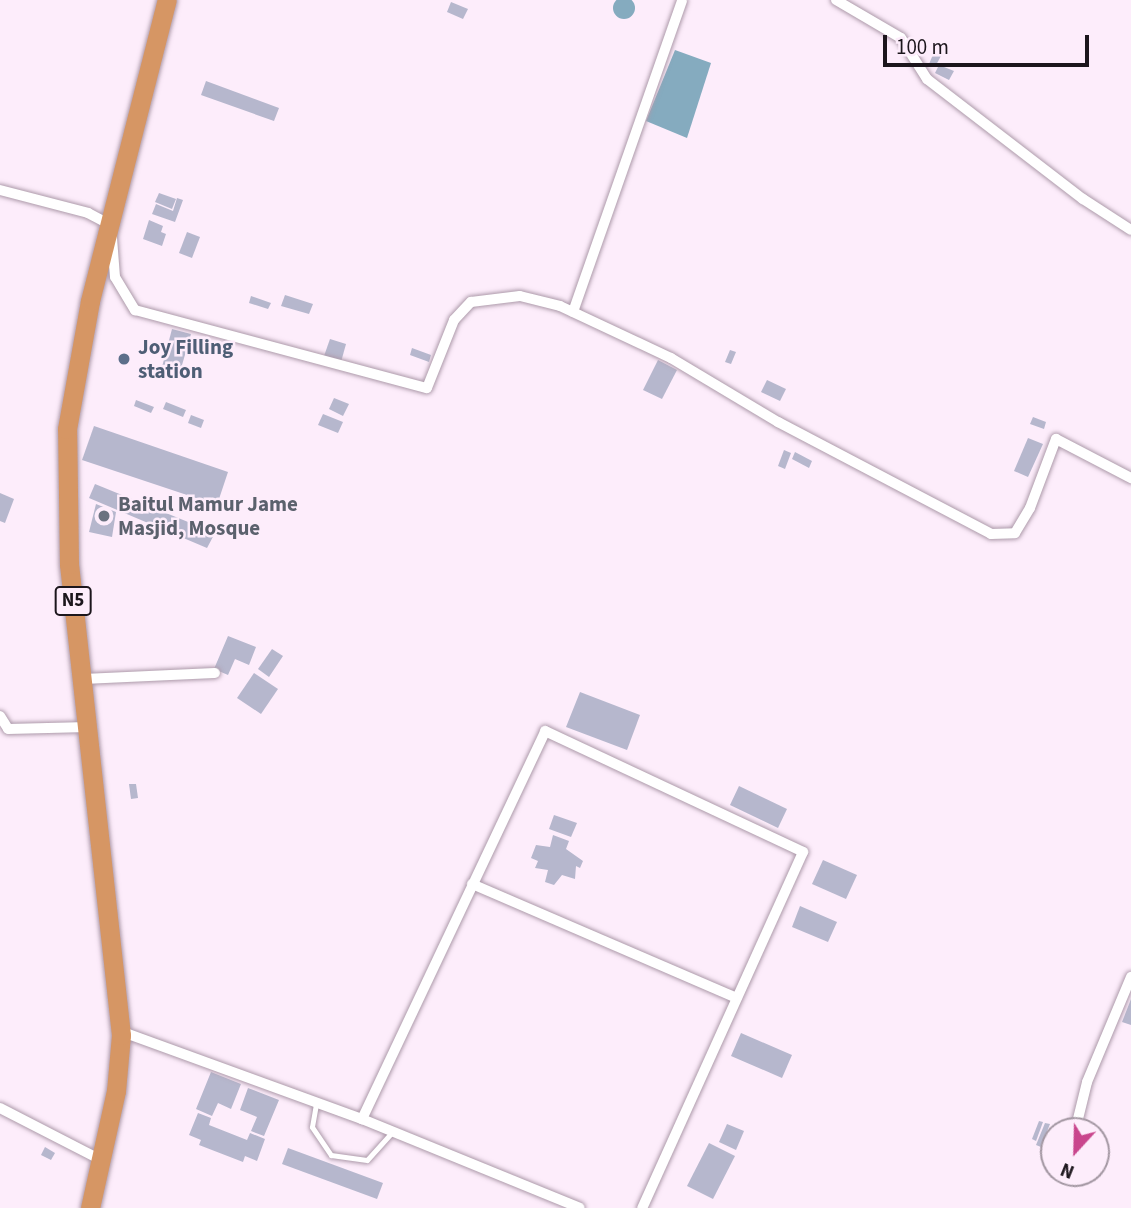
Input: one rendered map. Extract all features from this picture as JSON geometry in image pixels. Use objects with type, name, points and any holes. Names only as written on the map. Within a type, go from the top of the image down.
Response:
[{"type":"highway","name":"N5","points":[[89,1208],[116,1091],[120,1031],[68,553],[65,461],[74,374],[167,0]]},
{"type":"street","points":[[573,312],[682,0]]},
{"type":"street","points":[[836,0],[901,38],[926,79],[1083,199],[1131,230]]},
{"type":"street","points":[[0,190],[88,213],[111,226],[115,277],[135,310],[427,388],[454,320],[471,302],[520,296],[573,312],[671,358],[778,422],[991,534],[1015,533],[1030,508],[1056,439],[1131,478]]},
{"type":"street","points":[[83,679],[215,673]]},
{"type":"street","points":[[0,716],[8,729],[88,727]]},
{"type":"street","points":[[362,1119],[545,731],[803,852],[642,1208]]},
{"type":"street","points":[[472,884],[737,998]]},
{"type":"street","points":[[1078,1117],[1087,1082],[1131,977]]},
{"type":"street","points":[[120,1031],[362,1119],[580,1208]]},
{"type":"street","points":[[0,1108],[101,1160]]},
{"type":"lane","points":[[316,1103],[312,1127],[331,1156],[367,1160],[392,1132]]},
{"type":"water","points":[[620,-3],[628,-3],[635,4],[635,12],[628,19],[620,19],[613,12],[613,4]]},
{"type":"water","points":[[675,50],[711,63],[687,138],[646,121]]},
{"type":"building","points":[[451,2],[468,9],[463,19],[447,12]]},
{"type":"building","points":[[935,50],[942,54],[935,67],[929,64]]},
{"type":"building","points":[[939,65],[954,71],[949,80],[935,73]]},
{"type":"building","points":[[206,81],[279,108],[274,121],[201,95]]},
{"type":"building","points":[[159,193],[176,199],[172,209],[155,202]]},
{"type":"building","points":[[177,198],[183,200],[175,222],[152,214],[156,204],[173,211]]},
{"type":"building","points":[[149,220],[163,226],[161,232],[166,234],[162,246],[143,239]]},
{"type":"building","points":[[187,232],[200,237],[192,258],[179,253]]},
{"type":"building","points":[[285,295],[313,304],[309,314],[281,306]]},
{"type":"building","points":[[251,296],[271,303],[268,309],[249,303]]},
{"type":"building","points":[[172,329],[191,334],[180,372],[162,367]]},
{"type":"building","points":[[330,339],[346,344],[341,362],[324,356]]},
{"type":"building","points":[[412,348],[431,355],[429,362],[410,355]]},
{"type":"building","points":[[730,350],[736,352],[731,364],[725,362]]},
{"type":"building","points":[[658,360],[677,370],[662,399],[643,390]]},
{"type":"building","points":[[767,380],[786,389],[780,401],[761,392]]},
{"type":"building","points":[[334,398],[349,404],[343,416],[329,409]]},
{"type":"building","points":[[136,400],[154,407],[151,413],[134,406]]},
{"type":"building","points":[[166,402],[186,410],[183,417],[163,409]]},
{"type":"building","points":[[323,414],[343,422],[338,433],[318,425]]},
{"type":"building","points":[[191,415],[204,420],[201,428],[188,423]]},
{"type":"building","points":[[1033,417],[1046,422],[1044,429],[1030,424]]},
{"type":"building","points":[[94,426],[228,472],[217,505],[82,460]]},
{"type":"building","points":[[1028,438],[1043,444],[1028,477],[1014,471]]},
{"type":"building","points":[[784,450],[791,453],[785,469],[778,466]]},
{"type":"building","points":[[795,452],[812,461],[809,468],[792,459]]},
{"type":"building","points":[[95,484],[215,533],[207,548],[89,498]]},
{"type":"building","points":[[0,493],[14,499],[5,523],[0,521]]},
{"type":"building","points":[[96,504],[116,512],[112,537],[89,532]]},
{"type":"building","points":[[228,636],[256,647],[249,665],[235,659],[228,675],[214,669]]},
{"type":"building","points":[[272,649],[283,656],[269,677],[258,669]]},
{"type":"building","points":[[254,673],[278,689],[261,714],[237,698]]},
{"type":"building","points":[[580,692],[640,715],[627,750],[566,727]]},
{"type":"building","points":[[129,784],[136,784],[138,798],[131,799]]},
{"type":"building","points":[[739,786],[787,809],[778,828],[730,805]]},
{"type":"building","points":[[554,815],[577,823],[571,837],[549,829]]},
{"type":"building","points":[[553,835],[569,841],[566,849],[583,861],[580,868],[576,866],[575,879],[562,875],[554,885],[545,882],[548,870],[535,868],[538,861],[531,858],[536,845],[550,847]]},
{"type":"building","points":[[823,860],[857,875],[846,899],[812,884]]},
{"type":"building","points":[[800,906],[837,922],[828,942],[792,927]]},
{"type":"building","points":[[1131,999],[1131,1025],[1122,1022]]},
{"type":"building","points":[[741,1033],[792,1055],[782,1078],[731,1056]]},
{"type":"building","points":[[211,1072],[241,1084],[231,1109],[218,1103],[212,1116],[196,1109]]},
{"type":"building","points":[[248,1088],[279,1100],[264,1136],[251,1131],[257,1117],[240,1110]]},
{"type":"building","points":[[198,1113],[211,1118],[209,1125],[247,1140],[250,1133],[265,1139],[257,1161],[245,1156],[243,1162],[199,1145],[201,1140],[189,1135]]},
{"type":"building","points":[[1039,1121],[1040,1121],[1036,1141],[1032,1139]]},
{"type":"building","points":[[727,1124],[744,1131],[736,1150],[719,1142]]},
{"type":"building","points":[[709,1143],[735,1156],[713,1199],[687,1186]]},
{"type":"building","points":[[45,1147],[55,1153],[51,1160],[41,1155]]},
{"type":"building","points":[[288,1148],[383,1183],[377,1199],[282,1164]]},
{"type":"place","name":"Joy Filling station","points":[[124,359]]},
{"type":"place","name":"Baitul Mamur Jame Masjid, Mosque","points":[[104,516]]}]
